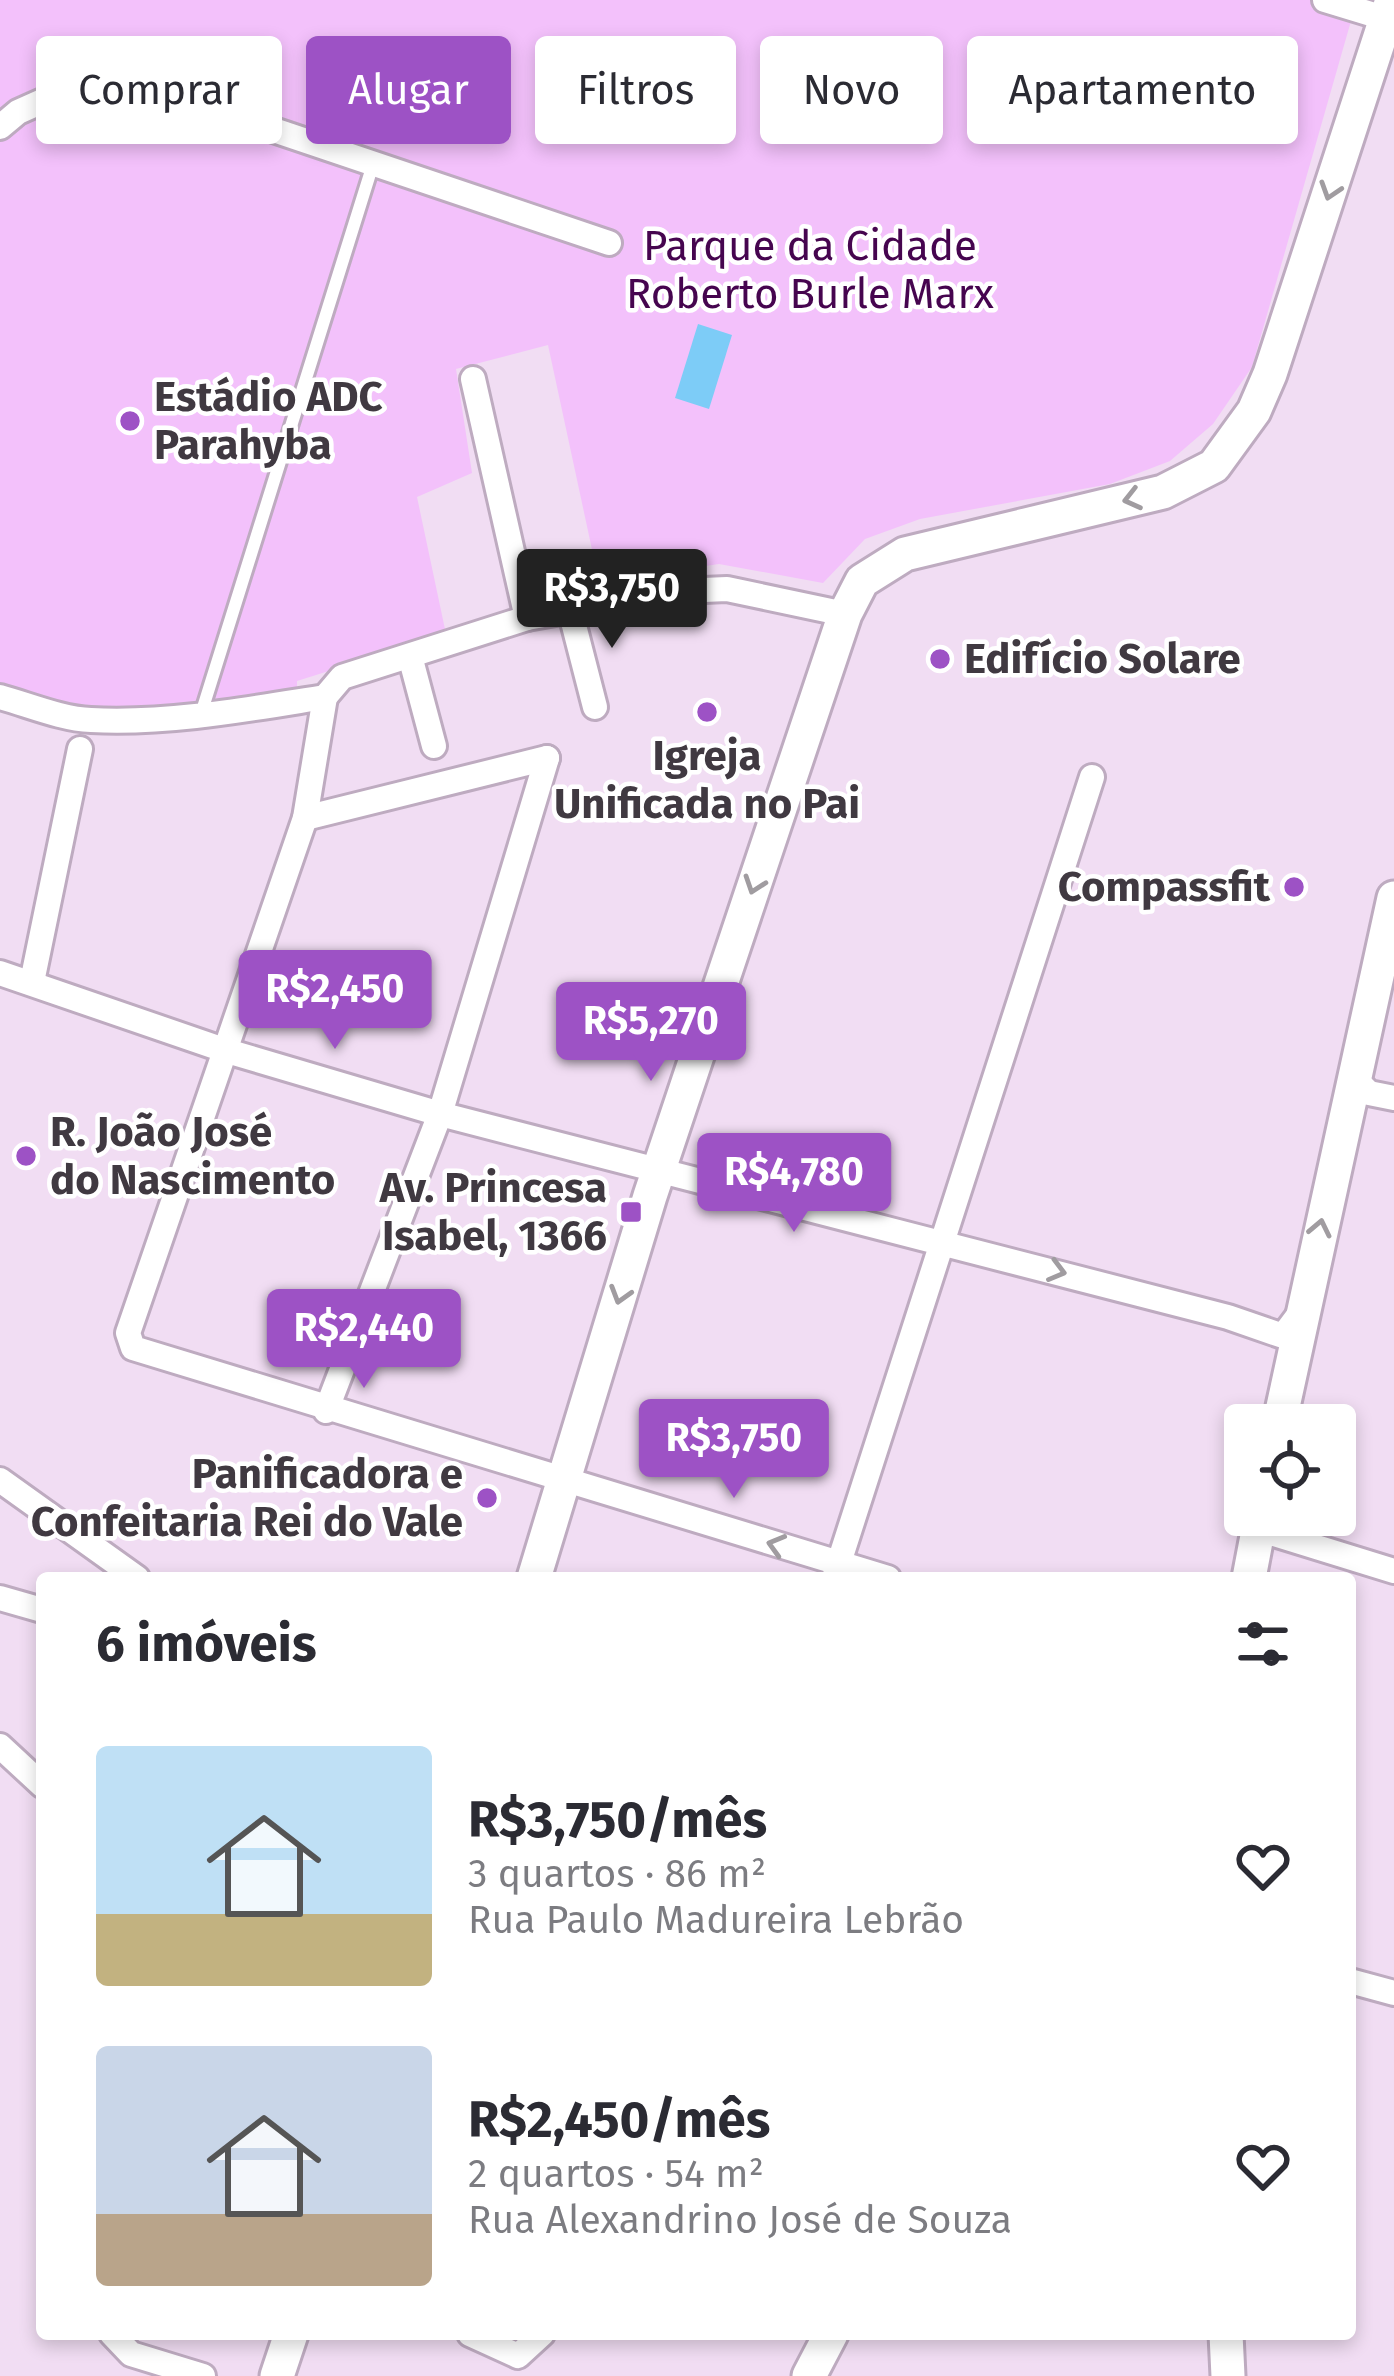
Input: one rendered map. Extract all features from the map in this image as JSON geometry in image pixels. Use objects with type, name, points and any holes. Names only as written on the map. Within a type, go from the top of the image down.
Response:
[{"type":"main road","points":[[536,1572],[659,1171],[845,614],[862,581],[905,554],[1163,492],[1214,466],[1254,412],[1270,374],[1390,13]]},
{"type":"main road","points":[[1284,1404],[1352,1076],[1385,972],[1394,898]]},
{"type":"main road","points":[[1250,1572],[1257,1536]]},
{"type":"main road","points":[[277,2376],[289,2340]]},
{"type":"main road","points":[[808,2376],[828,2340]]},
{"type":"main road","points":[[1226,2340],[1228,2376]]},
{"type":"street","points":[[1325,0],[1390,13]]},
{"type":"street","points":[[0,127],[18,112],[85,82],[220,112],[609,243]]},
{"type":"street","points":[[473,379],[527,618]]},
{"type":"street","points":[[845,614],[727,589],[680,591],[527,618],[342,676],[325,697],[305,818],[128,1334],[133,1348],[148,1357],[837,1570],[1092,777]]},
{"type":"street","points":[[570,610],[596,707]]},
{"type":"street","points":[[410,656],[434,746]]},
{"type":"street","points":[[0,697],[87,720],[201,715],[325,697]]},
{"type":"street","points":[[32,982],[80,749]]},
{"type":"street","points":[[305,818],[547,758],[440,1114],[326,1412]]},
{"type":"street","points":[[0,973],[226,1052],[440,1114],[944,1240],[1228,1317],[1272,1336],[1292,1329],[1303,1310]]},
{"type":"street","points":[[1352,1076],[1369,1093],[1394,1098]]},
{"type":"street","points":[[0,1480],[129,1572]]},
{"type":"street","points":[[1298,1536],[1394,1571]]},
{"type":"street","points":[[0,1598],[36,1608]]},
{"type":"street","points":[[0,1746],[36,1779]]},
{"type":"street","points":[[1356,1983],[1394,1993]]},
{"type":"street","points":[[115,2340],[130,2354],[203,2376]]},
{"type":"street","points":[[480,2340],[518,2356],[538,2341]]},
{"type":"lane","points":[[201,715],[374,161]]},
{"type":"green space","name":"Parque da Cidade Roberto Burle Marx","points":[[0,0],[1357,0],[1252,367],[1213,424],[1170,461],[1110,484],[920,519],[865,539],[823,583],[719,564],[599,582],[548,345],[456,369],[472,473],[417,497],[446,634],[297,681],[297,711],[106,734],[0,698]]},
{"type":"water","points":[[698,324],[732,335],[709,409],[675,398]]},
{"type":"place","name":"Estádio ADC Parahyba","points":[[130,421]]},
{"type":"place","name":"Edifício Solare","points":[[940,659]]},
{"type":"place","name":"Igreja Unificada no Pai","points":[[707,712]]},
{"type":"place","name":"Compassfit","points":[[1294,887]]},
{"type":"place","name":"R. João José do Nascimento","points":[[26,1156]]},
{"type":"place","name":"Av. Princesa Isabel, 1366","points":[[631,1212]]},
{"type":"place","name":"Panificadora e Confeitaria Rei do Vale","points":[[487,1498]]}]
